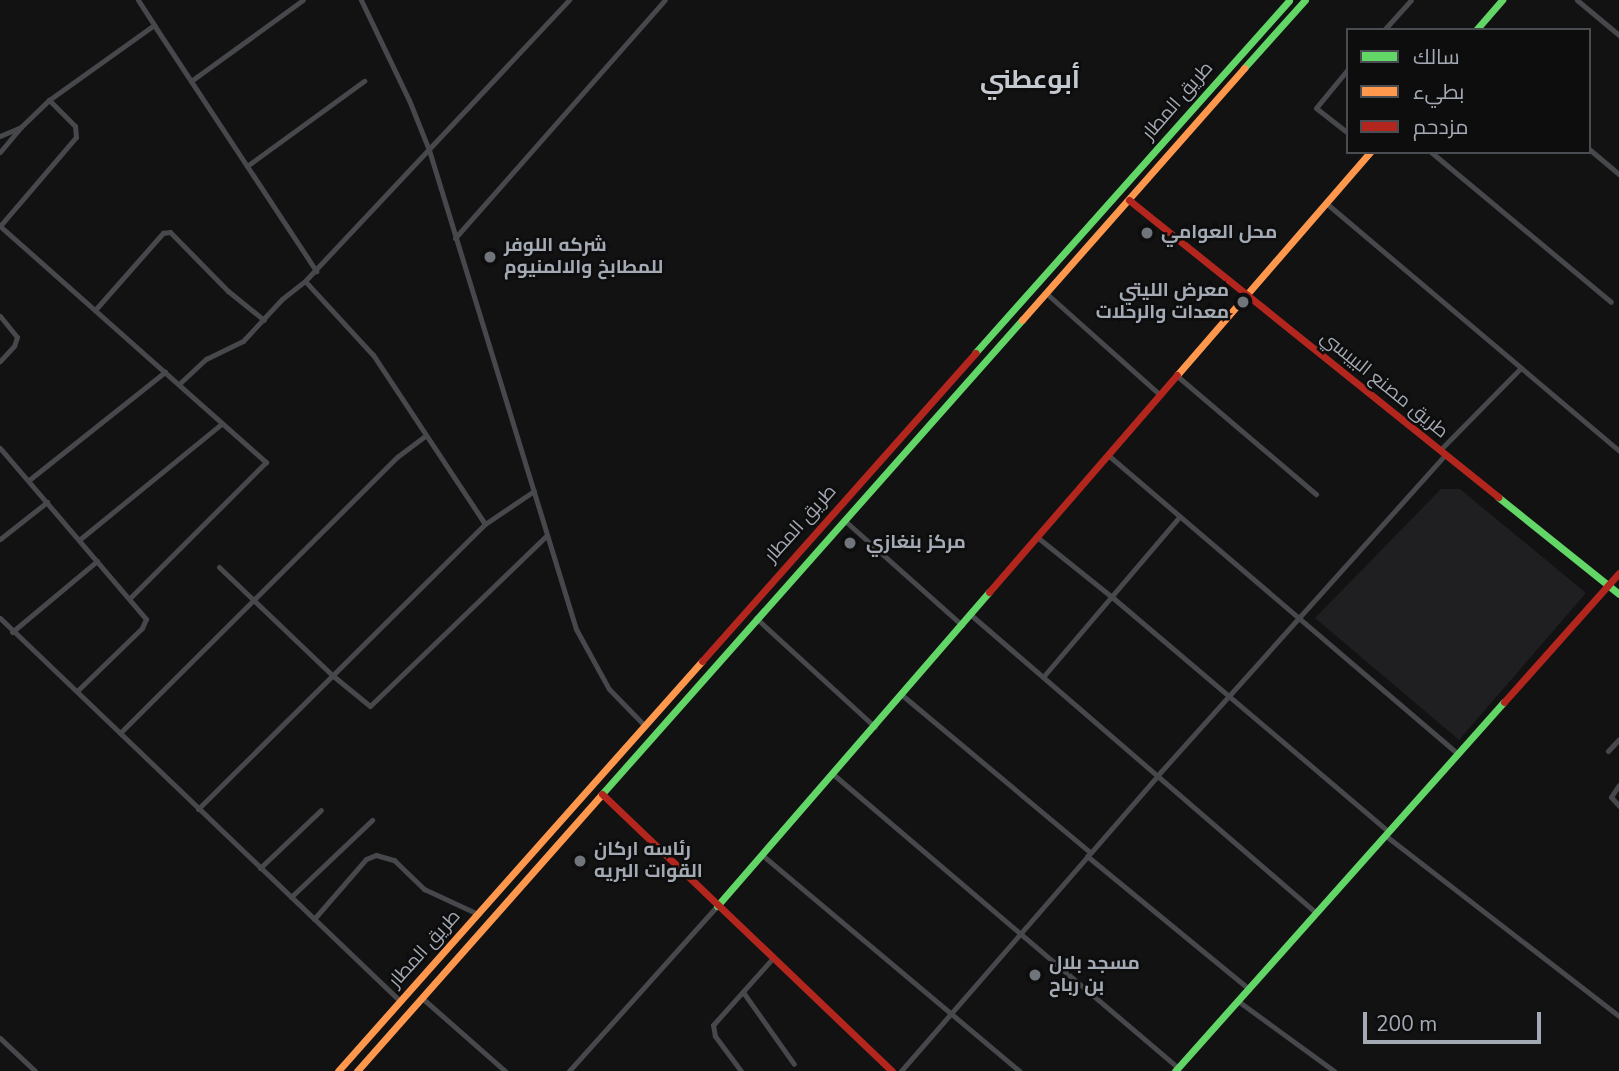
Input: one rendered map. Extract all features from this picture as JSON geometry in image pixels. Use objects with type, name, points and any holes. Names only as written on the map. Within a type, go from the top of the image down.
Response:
[{"type":"main road","name":"طريق المطار","points":[[338,1071],[1289,0]]},
{"type":"main road","name":"طريق المطار","points":[[357,1071],[1305,0]]},
{"type":"main road","points":[[1478,28],[1502,0]]},
{"type":"main road","points":[[717,906],[834,775],[1368,154]]},
{"type":"main road","name":"طريق مصنع البيبسي","points":[[1129,200],[1619,594]]},
{"type":"main road","points":[[1177,1069],[1619,573]]},
{"type":"main road","points":[[602,794],[892,1071]]},
{"type":"street","points":[[138,0],[316,271]]},
{"type":"street","points":[[191,81],[303,0]]},
{"type":"street","points":[[361,0],[409,100],[429,150],[562,586],[584,646],[619,703],[644,725]]},
{"type":"street","points":[[179,384],[206,359],[243,341],[282,299],[316,271],[569,0]]},
{"type":"street","points":[[455,238],[665,0]]},
{"type":"street","points":[[1386,28],[1411,0]]},
{"type":"street","points":[[1577,0],[1619,35]]},
{"type":"street","points":[[0,152],[49,100],[154,25]]},
{"type":"street","points":[[1346,71],[1316,108],[1346,131]]},
{"type":"street","points":[[247,166],[364,81]]},
{"type":"street","points":[[49,100],[75,125],[76,137],[0,226],[266,462],[130,598]]},
{"type":"street","points":[[0,136],[21,127]]},
{"type":"street","points":[[1591,151],[1619,174]]},
{"type":"street","points":[[1433,154],[1611,302]]},
{"type":"street","points":[[1326,202],[1619,452]]},
{"type":"street","points":[[95,310],[163,233],[170,232],[228,291],[264,320]]},
{"type":"street","points":[[305,281],[373,355],[485,524]]},
{"type":"street","points":[[1046,293],[1160,394]]},
{"type":"street","points":[[0,316],[17,337],[14,346],[0,362]]},
{"type":"street","points":[[901,1071],[1442,452],[1521,368]]},
{"type":"street","points":[[29,480],[165,372]]},
{"type":"street","points":[[1176,375],[1316,494]]},
{"type":"street","points":[[79,540],[221,424]]},
{"type":"street","points":[[120,733],[397,457],[425,436]]},
{"type":"street","points":[[0,448],[144,614],[145,624],[78,690]]},
{"type":"street","points":[[1108,455],[1458,754]]},
{"type":"street","points":[[198,808],[485,524],[534,491]]},
{"type":"street","points":[[0,539],[47,502]]},
{"type":"street","points":[[1043,677],[1180,516]]},
{"type":"street","points":[[844,520],[962,625]]},
{"type":"street","points":[[219,567],[332,675],[370,706],[547,535]]},
{"type":"street","points":[[1037,537],[1112,597],[1387,834],[1619,1016]]},
{"type":"street","points":[[12,632],[97,561]]},
{"type":"street","points":[[971,615],[1316,913]]},
{"type":"street","points":[[0,618],[400,1001]]},
{"type":"street","points":[[756,618],[874,727]]},
{"type":"street","points":[[902,695],[1249,989]]},
{"type":"street","points":[[1608,751],[1619,739]]},
{"type":"street","points":[[834,775],[1177,1069]]},
{"type":"street","points":[[1619,785],[1611,797],[1619,806]]},
{"type":"street","points":[[260,868],[321,810]]},
{"type":"street","points":[[291,897],[372,820]]},
{"type":"street","points":[[314,919],[366,859],[376,855],[394,860],[424,889],[478,914]]},
{"type":"street","points":[[762,855],[1019,1071]]},
{"type":"street","points":[[569,1071],[717,906]]},
{"type":"street","points":[[741,1071],[712,1031],[713,1025],[773,958]]},
{"type":"street","points":[[743,992],[794,1064]]},
{"type":"street","points":[[422,998],[505,1071]]},
{"type":"street","points":[[1238,1002],[1334,1071]]},
{"type":"street","points":[[0,1038],[35,1071]]},
{"type":"shaded area","points":[[1441,489],[1460,489],[1586,593],[1459,740],[1315,618]]},
{"type":"traffic: fast","points":[[975,353],[1289,0]]},
{"type":"traffic: fast","points":[[1244,68],[1305,0]]},
{"type":"traffic: fast","points":[[1478,28],[1502,0]]},
{"type":"traffic: fast","points":[[601,795],[1022,320]]},
{"type":"traffic: fast","points":[[1498,497],[1619,594]]},
{"type":"traffic: fast","points":[[717,906],[989,592]]},
{"type":"traffic: fast","points":[[1175,1071],[1504,702]]},
{"type":"traffic: slow","points":[[1022,320],[1244,68]]},
{"type":"traffic: slow","points":[[1177,375],[1368,154]]},
{"type":"traffic: slow","points":[[338,1071],[702,661]]},
{"type":"traffic: slow","points":[[357,1071],[601,795]]},
{"type":"traffic: jam","points":[[1129,200],[1498,497]]},
{"type":"traffic: jam","points":[[702,661],[975,353]]},
{"type":"traffic: jam","points":[[989,592],[1177,375]]},
{"type":"traffic: jam","points":[[1504,702],[1619,573]]},
{"type":"traffic: jam","points":[[602,794],[892,1071]]},
{"type":"place","name":"محل العوامي","points":[[1147,233]]},
{"type":"place","name":"شركه اللوفر للمطابخ والالمنيوم","points":[[490,257]]},
{"type":"place","name":"معرض الليتي معدات والرحلات","points":[[1243,302]]},
{"type":"place","name":"مركز بنغازي","points":[[850,543]]},
{"type":"place","name":"رئاسه اركان القوات البريه","points":[[580,861]]},
{"type":"place","name":"مسجد بلال بن رباح","points":[[1035,975]]},
{"type":"district","name":"أبوعطني","points":[[1030,80]]}]
